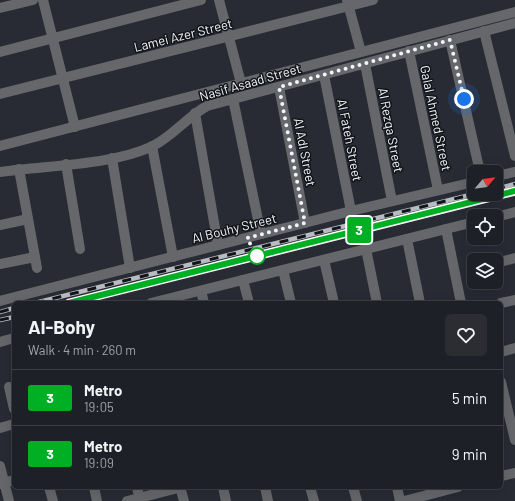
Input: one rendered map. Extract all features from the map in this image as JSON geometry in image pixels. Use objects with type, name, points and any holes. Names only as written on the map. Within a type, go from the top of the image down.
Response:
[{"type":"street","points":[[0,8],[33,0]]},
{"type":"street","points":[[43,0],[74,127]]},
{"type":"street","points":[[0,52],[201,0]]},
{"type":"street","points":[[219,0],[241,83]]},
{"type":"street","name":"Lamei Azer Street","points":[[0,94],[229,36],[348,3],[373,0]]},
{"type":"street","points":[[348,3],[361,52]]},
{"type":"street","name":"Nasif Asaad Street","points":[[0,146],[515,12]]},
{"type":"street","name":"Nasif Asaad Street","points":[[0,172],[112,158],[152,146],[162,140],[194,113],[207,106],[515,23]]},
{"type":"street","points":[[484,31],[515,156]]},
{"type":"street","points":[[450,40],[478,165]]},
{"type":"street","name":"Galal Ahmed Street","points":[[409,51],[438,190]]},
{"type":"street","name":"Al Rezqa Street","points":[[365,64],[392,201]]},
{"type":"street","name":"Al Fateh Street","points":[[324,75],[351,211]]},
{"type":"street","name":"Al Adl Street","points":[[279,87],[305,223]]},
{"type":"street","points":[[233,99],[261,234]]},
{"type":"street","points":[[194,113],[218,245]]},
{"type":"street","points":[[152,146],[173,257]]},
{"type":"street","points":[[112,158],[130,268]]},
{"type":"street","points":[[66,164],[80,249]]},
{"type":"street","points":[[19,169],[36,268]]},
{"type":"street","points":[[503,175],[515,172]]},
{"type":"street","name":"Al Bouhy Street","points":[[0,302],[351,211],[467,184]]},
{"type":"street","points":[[503,215],[515,212]]},
{"type":"street","points":[[0,225],[28,219]]},
{"type":"street","points":[[166,301],[201,290],[467,224]]},
{"type":"street","points":[[446,229],[461,301]]},
{"type":"street","points":[[407,239],[420,301]]},
{"type":"street","points":[[366,249],[377,301]]},
{"type":"street","points":[[0,264],[34,257]]},
{"type":"street","points":[[503,261],[515,258]]},
{"type":"street","points":[[324,260],[334,301]]},
{"type":"street","points":[[283,270],[291,301]]},
{"type":"street","points":[[243,280],[248,301]]},
{"type":"street","points":[[201,290],[204,301]]},
{"type":"street","points":[[503,303],[515,300]]},
{"type":"street","points":[[0,342],[12,339]]},
{"type":"street","points":[[503,351],[515,348]]},
{"type":"street","points":[[9,387],[12,400]]},
{"type":"street","points":[[503,389],[515,440]]},
{"type":"street","points":[[0,428],[12,425]]},
{"type":"street","points":[[0,466],[6,482],[9,501]]},
{"type":"street","points":[[503,476],[515,473]]},
{"type":"street","points":[[50,489],[53,501]]},
{"type":"street","points":[[94,489],[97,501]]},
{"type":"street","points":[[138,489],[140,499]]},
{"type":"street","points":[[127,501],[140,499],[174,489]]},
{"type":"street","points":[[181,489],[184,501]]},
{"type":"street","points":[[223,489],[226,501]]},
{"type":"street","points":[[265,489],[268,501]]},
{"type":"street","points":[[311,489],[314,501]]},
{"type":"street","points":[[353,489],[356,501]]},
{"type":"street","points":[[397,489],[400,501]]},
{"type":"street","points":[[404,501],[442,489]]},
{"type":"railway","points":[[503,187],[515,184]]},
{"type":"railway","points":[[77,301],[515,191]]},
{"type":"railway","points":[[43,301],[467,196]]},
{"type":"railway","points":[[0,312],[12,309]]},
{"type":"railway","points":[[0,320],[12,317]]},
{"type":"metro line","name":"3","points":[[77,301],[515,191]]},
{"type":"route","points":[[257,256],[247,238],[305,223],[279,87],[450,40],[464,99]]}]
